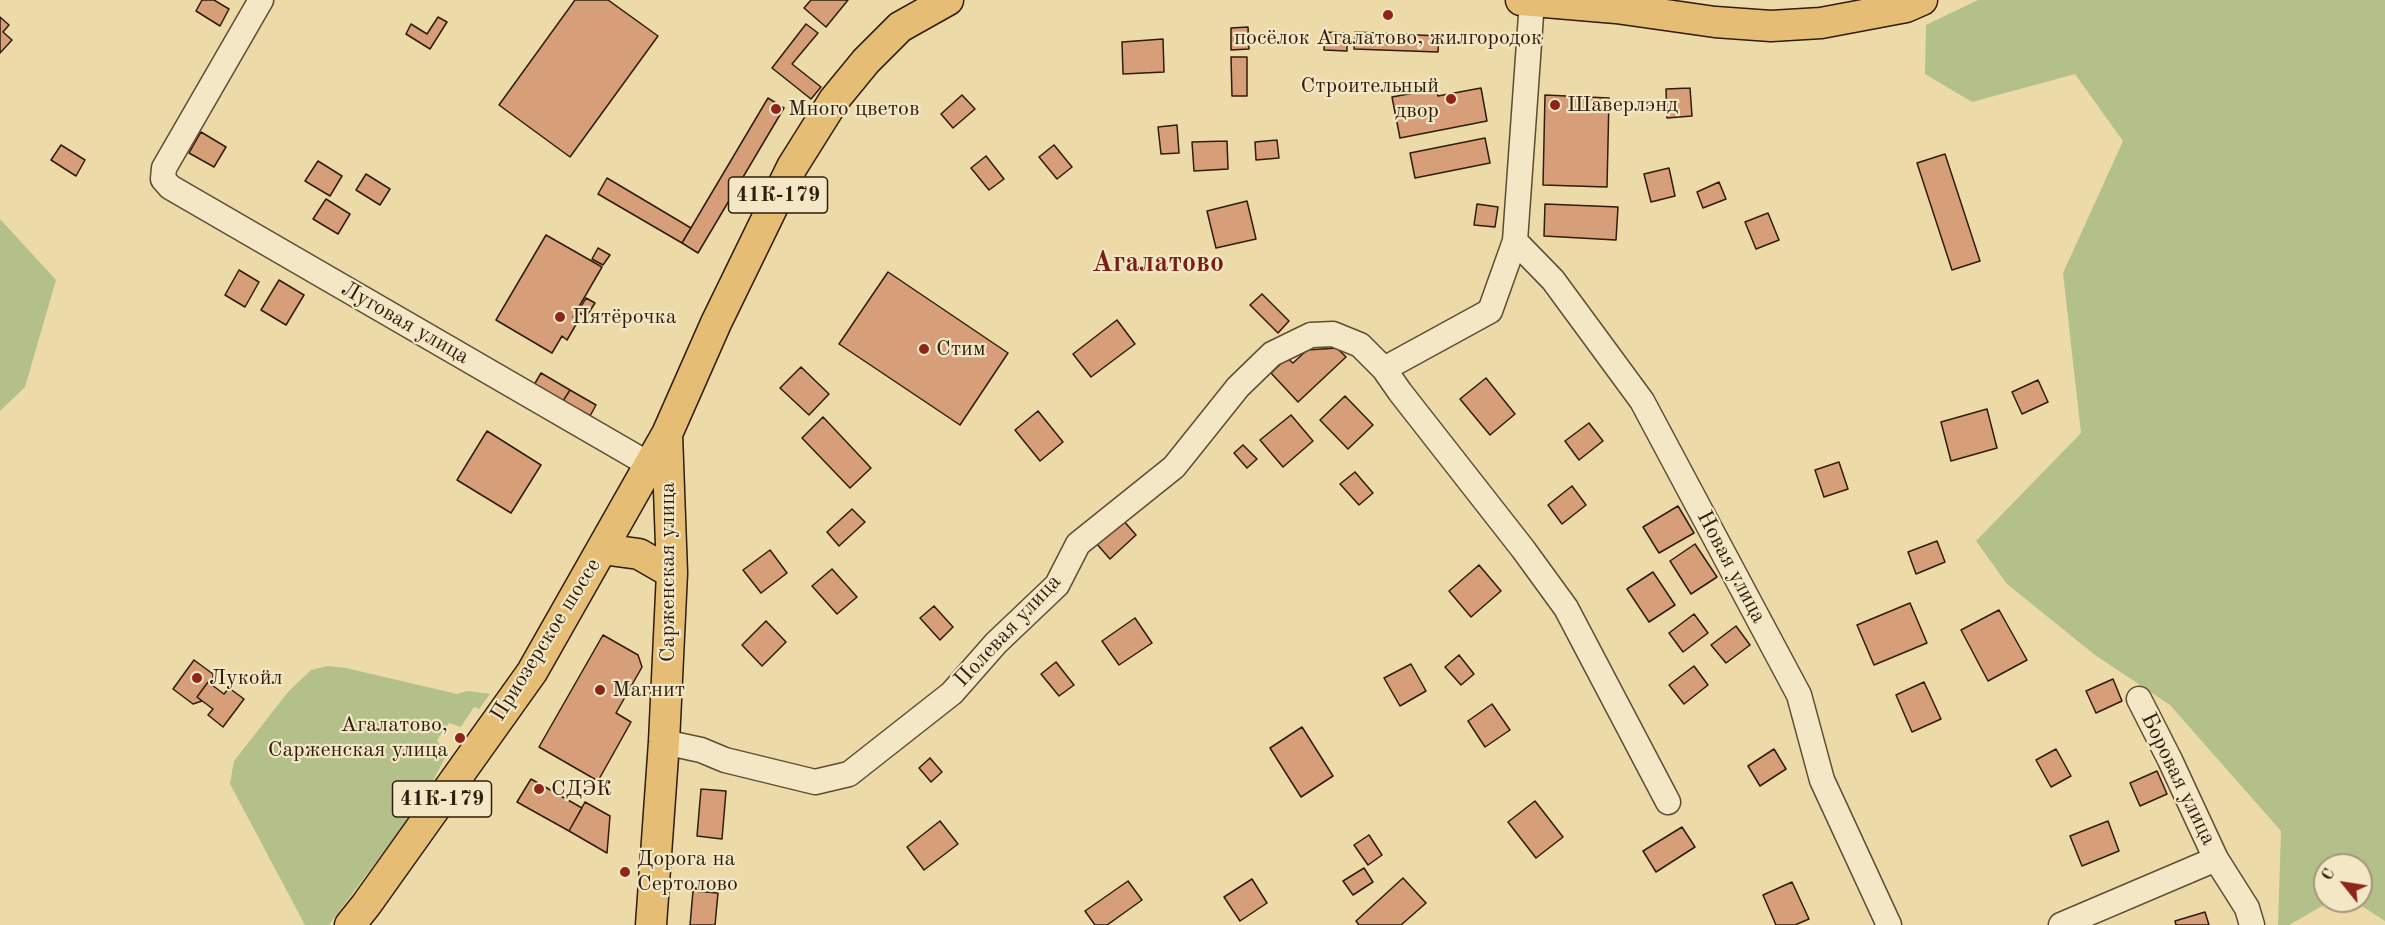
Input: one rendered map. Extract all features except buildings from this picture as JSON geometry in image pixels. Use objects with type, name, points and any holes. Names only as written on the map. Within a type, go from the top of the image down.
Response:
[{"type":"main road","name":"41К-179","points":[[667,434],[723,307],[792,167],[834,100],[866,61],[900,27],[948,0]]},
{"type":"main road","points":[[1527,1],[1616,8],[1715,22],[1772,26],[1841,20],[1906,7],[1922,0]]},
{"type":"main road","name":"Приозерское шоссе","points":[[350,925],[532,672],[667,434]]},
{"type":"main road","name":"Сарженская улица","points":[[651,925],[664,742],[672,573],[667,434]]},
{"type":"main road","points":[[602,549],[639,554],[672,573]]},
{"type":"street","name":"Луговая улица","points":[[261,0],[164,168],[163,179],[181,193],[650,465]]},
{"type":"street","points":[[1384,369],[1490,311],[1515,241],[1527,1]]},
{"type":"street","name":"Новая улица","points":[[1515,241],[1553,280],[1642,401],[1799,695],[1822,780],[1889,925]]},
{"type":"street","name":"Полевая улица","points":[[664,742],[815,782],[849,774],[952,693],[996,644],[1057,585],[1078,544],[1174,467],[1238,387],[1272,354],[1311,335],[1333,334],[1360,345],[1384,369],[1566,608],[1668,802]]},
{"type":"street","name":"Боровая улица","points":[[2139,699],[2216,859],[2247,908],[2252,925]]},
{"type":"street","name":"Боровая улица","points":[[2061,925],[2216,859]]},
{"type":"green space","points":[[1978,0],[2385,0],[2385,921],[2373,913],[2373,853],[2313,853],[2313,911],[2289,925],[2278,925],[2281,831],[2170,705],[2095,655],[2007,584],[1976,541],[2081,433],[2063,273],[2123,141],[2075,74],[1972,102],[1925,74],[1926,25]]},
{"type":"green space","points":[[0,219],[56,280],[25,387],[0,411]]},
{"type":"green space","points":[[328,666],[346,668],[457,694],[468,691],[490,694],[479,709],[474,707],[461,727],[449,723],[437,740],[446,756],[425,796],[329,925],[305,925],[230,784],[234,761],[288,692],[311,670]]},
{"type":"place","name":"посёлок Агалатово, жилгородок","points":[[1388,15]]},
{"type":"place","name":"Строительный двор","points":[[1451,99]]},
{"type":"place","name":"Шаверлэнд","points":[[1555,105]]},
{"type":"place","name":"Много цветов","points":[[776,109]]},
{"type":"place","name":"Пятёрочка","points":[[560,317]]},
{"type":"place","name":"Стим","points":[[924,349]]},
{"type":"place","name":"Лукойл","points":[[197,678]]},
{"type":"place","name":"Магнит","points":[[600,690]]},
{"type":"place","name":"Агалатово, Сарженская улица","points":[[460,738]]},
{"type":"place","name":"СДЭК","points":[[539,789]]},
{"type":"place","name":"Дорога на Сертолово","points":[[625,872]]},
{"type":"district","name":"Агалатово","points":[[1158,264]]}]
